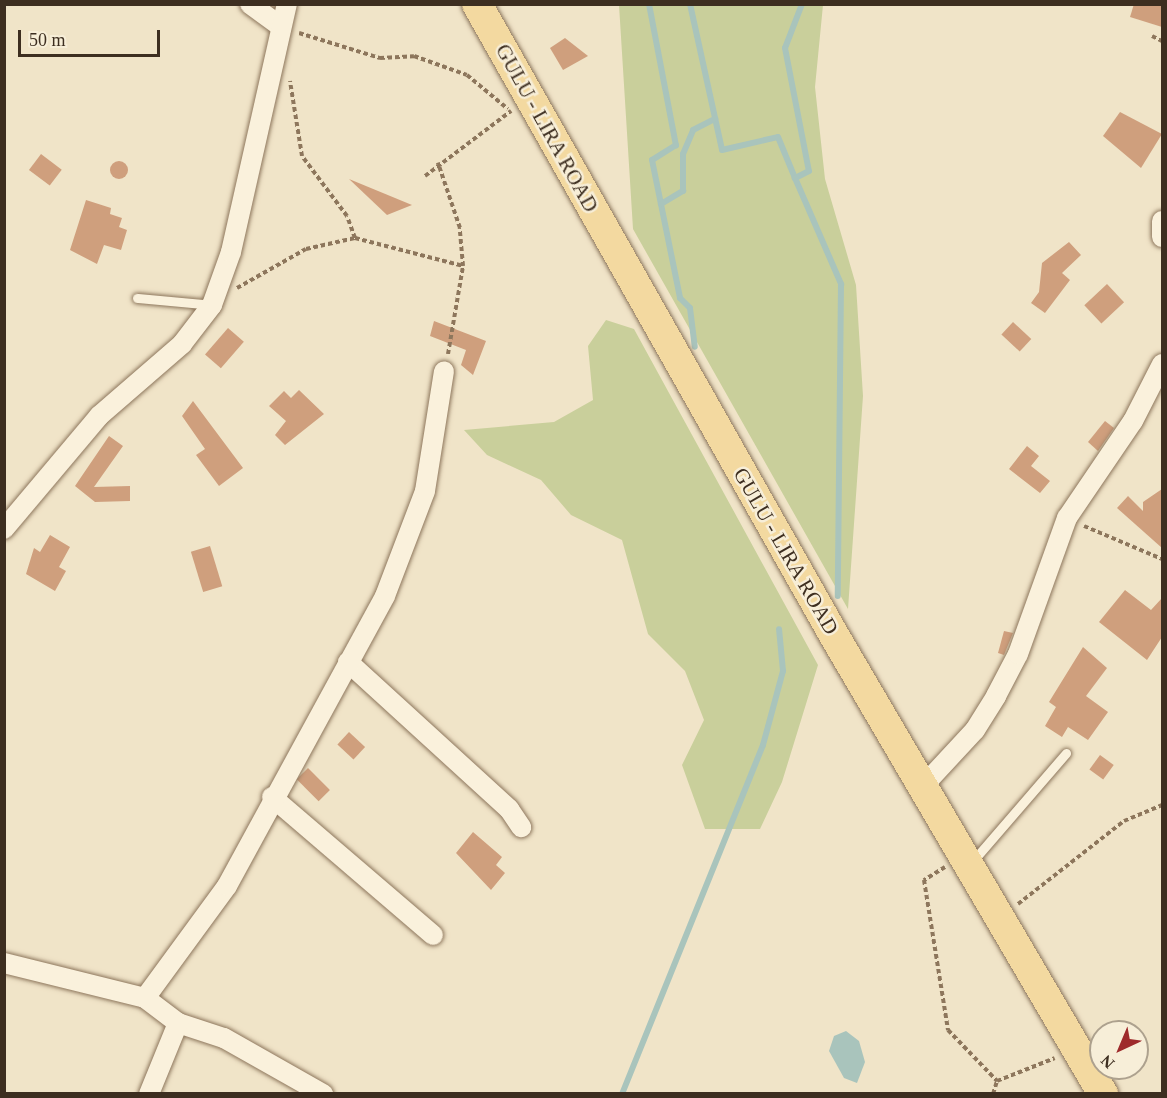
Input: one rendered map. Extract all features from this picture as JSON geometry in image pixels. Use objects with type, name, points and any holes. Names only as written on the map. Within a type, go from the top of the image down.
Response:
[{"type":"main road","name":"GULU - LIRA ROAD","points":[[477,4],[1103,1094]]},
{"type":"street","points":[[250,4],[279,25]]},
{"type":"street","points":[[4,529],[99,416],[182,344],[212,305],[231,252],[279,25],[287,4]]},
{"type":"street","points":[[1162,221],[1162,237]]},
{"type":"street","points":[[924,785],[975,730],[996,696],[1018,654],[1067,518],[1133,421],[1162,364]]},
{"type":"street","points":[[145,998],[226,886],[272,797],[348,662],[409,540],[434,448],[444,371]]},
{"type":"street","points":[[348,662],[509,809],[521,827]]},
{"type":"street","points":[[272,797],[433,935]]},
{"type":"street","points":[[4,963],[145,998],[178,1023],[224,1038],[323,1094]]},
{"type":"street","points":[[149,1094],[178,1023]]},
{"type":"lane","points":[[137,298],[212,305]]},
{"type":"lane","points":[[964,855],[1066,753]]},
{"type":"path","points":[[279,25],[380,58],[425,59],[467,75],[509,110],[545,125]]},
{"type":"path","points":[[1152,36],[1162,41]]},
{"type":"path","points":[[275,51],[291,83],[302,156],[347,216],[355,238]]},
{"type":"path","points":[[426,176],[438,163],[509,110]]},
{"type":"path","points":[[438,163],[460,228],[463,266],[444,371]]},
{"type":"path","points":[[212,305],[306,249],[355,238],[463,266]]},
{"type":"path","points":[[1067,518],[1162,559]]},
{"type":"path","points":[[1000,916],[1125,821],[1162,804]]},
{"type":"path","points":[[964,855],[924,880],[948,1030],[997,1081]]},
{"type":"path","points":[[993,1094],[997,1081],[1077,1047]]},
{"type":"green space","points":[[619,5],[823,5],[815,87],[825,179],[856,285],[863,396],[848,609],[633,229]]},
{"type":"green space","points":[[606,320],[634,329],[818,665],[782,782],[760,829],[705,829],[682,765],[704,720],[685,671],[648,634],[622,540],[571,515],[541,480],[487,455],[464,430],[554,422],[593,400],[588,346]]},
{"type":"water","points":[[846,1031],[859,1041],[865,1062],[857,1083],[844,1078],[829,1051],[834,1036]]},
{"type":"building","points":[[1134,4],[1162,4],[1162,27],[1130,17]]},
{"type":"building","points":[[565,38],[588,56],[563,70],[550,48]]},
{"type":"building","points":[[1120,112],[1162,134],[1141,168],[1103,136]]},
{"type":"building","points":[[41,154],[62,170],[50,186],[29,170]]},
{"type":"building","points":[[119,161],[125,164],[128,170],[125,176],[119,179],[113,176],[110,170],[113,164]]},
{"type":"building","points":[[349,179],[412,205],[387,215]]},
{"type":"building","points":[[86,200],[111,208],[110,214],[122,218],[119,227],[127,230],[121,250],[104,245],[97,264],[70,250]]},
{"type":"building","points":[[1069,242],[1081,255],[1062,273],[1070,280],[1045,313],[1031,303],[1039,292],[1042,263]]},
{"type":"building","points":[[1107,284],[1124,302],[1101,323],[1084,305]]},
{"type":"building","points":[[434,321],[486,341],[473,375],[461,365],[466,350],[430,336]]},
{"type":"building","points":[[1013,322],[1031,339],[1020,351],[1001,334]]},
{"type":"building","points":[[228,328],[244,342],[221,368],[205,354]]},
{"type":"building","points":[[299,390],[324,414],[285,445],[275,435],[286,421],[269,406],[284,391],[291,398]]},
{"type":"building","points":[[193,401],[243,468],[219,486],[196,455],[205,449],[182,416]]},
{"type":"building","points":[[1105,421],[1114,428],[1098,451],[1088,442]]},
{"type":"building","points":[[109,436],[123,446],[94,487],[130,486],[130,501],[95,502],[75,486]]},
{"type":"building","points":[[1027,446],[1039,456],[1031,466],[1050,481],[1040,493],[1009,469]]},
{"type":"building","points":[[1162,489],[1162,548],[1117,508],[1128,496],[1143,511],[1143,502]]},
{"type":"building","points":[[50,535],[70,547],[59,567],[66,571],[55,591],[26,574],[34,548],[40,552]]},
{"type":"building","points":[[210,546],[222,586],[203,592],[191,552]]},
{"type":"building","points":[[1125,590],[1151,610],[1162,598],[1162,637],[1147,660],[1099,622]]},
{"type":"building","points":[[1004,631],[1013,633],[1004,655],[998,653]]},
{"type":"building","points":[[1083,647],[1107,668],[1086,696],[1108,712],[1088,740],[1068,727],[1062,737],[1045,726],[1056,707],[1049,702]]},
{"type":"building","points":[[349,732],[365,747],[353,759],[337,744]]},
{"type":"building","points":[[1100,755],[1114,765],[1103,780],[1089,770]]},
{"type":"building","points":[[308,768],[330,790],[319,801],[297,779]]},
{"type":"building","points":[[473,832],[502,857],[496,865],[505,873],[491,890],[456,853]]},
{"type":"waterway","points":[[649,4],[676,145],[652,160],[680,298],[690,308],[695,347]]},
{"type":"waterway","points":[[690,4],[722,150],[778,137],[795,178]]},
{"type":"waterway","points":[[802,4],[785,48],[809,171],[795,178],[841,284],[838,596]]},
{"type":"waterway","points":[[661,204],[683,191],[683,154],[693,130],[715,119]]},
{"type":"waterway","points":[[622,1094],[763,745],[783,671],[779,629]]}]
